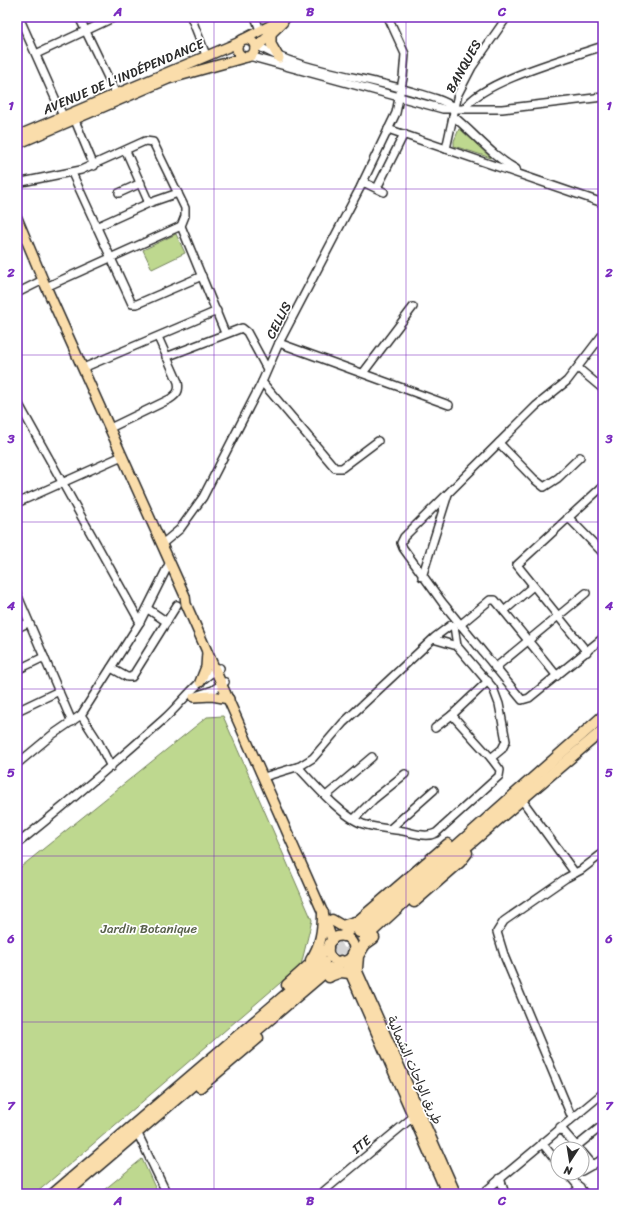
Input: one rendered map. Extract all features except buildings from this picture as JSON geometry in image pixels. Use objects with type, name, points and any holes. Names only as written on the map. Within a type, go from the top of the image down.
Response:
[{"type":"highway","points":[[54,1194],[189,1078],[328,969],[347,958],[362,938],[490,815],[603,716]]},
{"type":"highway","points":[[328,969],[341,972],[353,971],[362,938],[603,730]]},
{"type":"highway","points":[[342,936],[461,833],[490,815]]},
{"type":"highway","points":[[305,969],[319,945],[323,924],[323,913]]},
{"type":"highway","points":[[332,920],[342,926],[349,926],[357,922]]},
{"type":"highway","points":[[189,1078],[211,1052],[305,969],[330,944]]},
{"type":"highway","points":[[65,1194],[328,969]]},
{"type":"main road","name":"AVENUE DE L'INDÉPENDANCE","points":[[17,136],[242,40],[288,17]]},
{"type":"main road","name":"AVENUE DE L'INDÉPENDANCE","points":[[17,144],[74,118],[173,77],[252,50],[288,17]]},
{"type":"main road","points":[[271,33],[271,44],[279,58]]},
{"type":"main road","points":[[242,40],[250,40],[252,50],[239,53],[237,47],[242,40]]},
{"type":"main road","points":[[17,218],[44,283],[185,596],[190,602],[224,683],[332,920],[342,936],[330,944]]},
{"type":"main road","points":[[185,596],[186,604],[218,669]]},
{"type":"main road","points":[[200,682],[206,667],[207,648]]},
{"type":"main road","points":[[224,683],[229,699],[323,913],[332,957],[347,958]]},
{"type":"main road","points":[[194,697],[212,696],[229,699]]},
{"type":"main road","name":"طريق الواحات الشمالية","points":[[342,936],[352,942],[347,958],[376,1017],[456,1194]]},
{"type":"main road","name":"طريق الواحات الشمالية","points":[[353,971],[413,1117],[447,1194]]},
{"type":"street","points":[[21,17],[63,116]]},
{"type":"street","points":[[79,17],[116,94]]},
{"type":"street","points":[[36,54],[87,32],[115,17]]},
{"type":"street","points":[[191,17],[206,55]]},
{"type":"street","points":[[254,17],[260,30]]},
{"type":"street","name":"CELLIS","points":[[162,544],[180,529],[203,497],[262,382],[279,343],[363,182],[396,113],[400,96],[405,54],[388,17]]},
{"type":"street","name":"BANQUES","points":[[446,148],[458,94],[472,68],[507,17]]},
{"type":"street","points":[[465,108],[473,98],[498,84],[603,46]]},
{"type":"street","points":[[252,50],[401,88],[441,100],[455,108]]},
{"type":"street","points":[[252,50],[443,109],[502,108],[603,97]]},
{"type":"street","points":[[453,116],[467,126],[498,157],[532,178]]},
{"type":"street","points":[[74,118],[94,166]]},
{"type":"street","points":[[388,129],[603,203]]},
{"type":"street","points":[[376,188],[404,134]]},
{"type":"street","points":[[17,183],[72,173],[94,166],[145,141],[153,142],[186,212],[182,226],[225,333]]},
{"type":"street","points":[[126,151],[149,203]]},
{"type":"street","points":[[72,173],[131,302],[135,304],[202,276]]},
{"type":"street","points":[[363,182],[384,192]]},
{"type":"street","points":[[119,193],[140,183]]},
{"type":"street","points":[[96,227],[149,203],[178,193]]},
{"type":"street","points":[[17,293],[111,257],[182,226]]},
{"type":"street","points":[[363,373],[414,306]]},
{"type":"street","points":[[83,368],[217,311]]},
{"type":"street","points":[[166,357],[225,333],[245,329],[267,369]]},
{"type":"street","points":[[603,334],[567,381],[545,397],[448,492],[402,540],[403,548],[422,576],[518,696],[525,700],[603,638]]},
{"type":"street","points":[[110,428],[170,399],[178,393],[178,382],[158,337]]},
{"type":"street","points":[[279,343],[449,405]]},
{"type":"street","points":[[578,368],[603,389]]},
{"type":"street","points":[[262,382],[335,468],[342,468],[378,441]]},
{"type":"street","points":[[17,401],[140,622]]},
{"type":"street","points":[[499,443],[534,479],[544,487],[558,478],[580,457]]},
{"type":"street","points":[[17,503],[122,456]]},
{"type":"street","points":[[586,652],[518,567],[518,564],[603,486]]},
{"type":"street","points":[[422,576],[448,492]]},
{"type":"street","points":[[568,517],[603,553]]},
{"type":"street","points":[[17,764],[52,735],[81,715],[148,609],[170,562]]},
{"type":"street","points":[[504,611],[533,586]]},
{"type":"street","points":[[495,668],[586,593]]},
{"type":"street","points":[[17,594],[72,722]]},
{"type":"street","points":[[460,625],[490,600],[495,600],[557,676]]},
{"type":"street","points":[[111,668],[127,677],[132,677],[178,605]]},
{"type":"street","points":[[148,609],[167,622]]},
{"type":"street","points":[[17,628],[28,622]]},
{"type":"street","points":[[267,776],[298,767],[313,758],[343,723],[448,626],[453,625],[456,646]]},
{"type":"street","points":[[433,639],[456,646],[493,688],[499,704],[506,741],[502,749],[490,758]]},
{"type":"street","points":[[17,670],[44,657]]},
{"type":"street","points":[[17,844],[111,767],[177,707],[200,682],[218,669]]},
{"type":"street","points":[[435,728],[452,715],[488,681]]},
{"type":"street","points":[[177,707],[194,697],[213,690],[224,683]]},
{"type":"street","points":[[17,711],[59,691]]},
{"type":"street","points":[[81,715],[99,743],[111,767]]},
{"type":"street","points":[[298,767],[326,796],[354,819],[362,823],[426,835],[436,834],[499,776],[500,770],[452,715]]},
{"type":"street","points":[[326,796],[372,757]]},
{"type":"street","points":[[354,819],[374,799],[405,774]]},
{"type":"street","points":[[390,829],[434,790]]},
{"type":"street","points":[[522,800],[574,873]]},
{"type":"street","points":[[572,1118],[505,958],[497,932],[504,921],[603,853]]},
{"type":"street","points":[[482,1194],[560,1127],[603,1093]]},
{"type":"street","name":"ITE","points":[[324,1192],[413,1117]]},
{"type":"street","points":[[585,1141],[603,1125]]},
{"type":"street","points":[[560,1127],[573,1141]]},
{"type":"street","points":[[137,1132],[167,1194]]},
{"type":"street","points":[[542,1144],[550,1154]]},
{"type":"street","points":[[590,1167],[603,1159]]},
{"type":"street","points":[[590,1161],[593,1165]]},
{"type":"street","points":[[500,1178],[505,1194]]},
{"type":"street","points":[[574,1181],[585,1194]]},
{"type":"street","points":[[573,1194],[580,1187]]},
{"type":"green space","points":[[459,129],[491,158],[454,146],[454,141]]},
{"type":"green space","points":[[176,234],[185,253],[152,269],[143,250]]},
{"type":"green space","name":"Jardin Botanique","points":[[223,716],[312,920],[301,965],[35,1194],[17,1194],[17,870],[207,717]]},
{"type":"green space","points":[[142,1159],[158,1194],[99,1194]]},
{"type":"tunnel","points":[[324,962],[359,932]]},
{"type":"tunnel","points":[[333,965],[364,939]]}]
